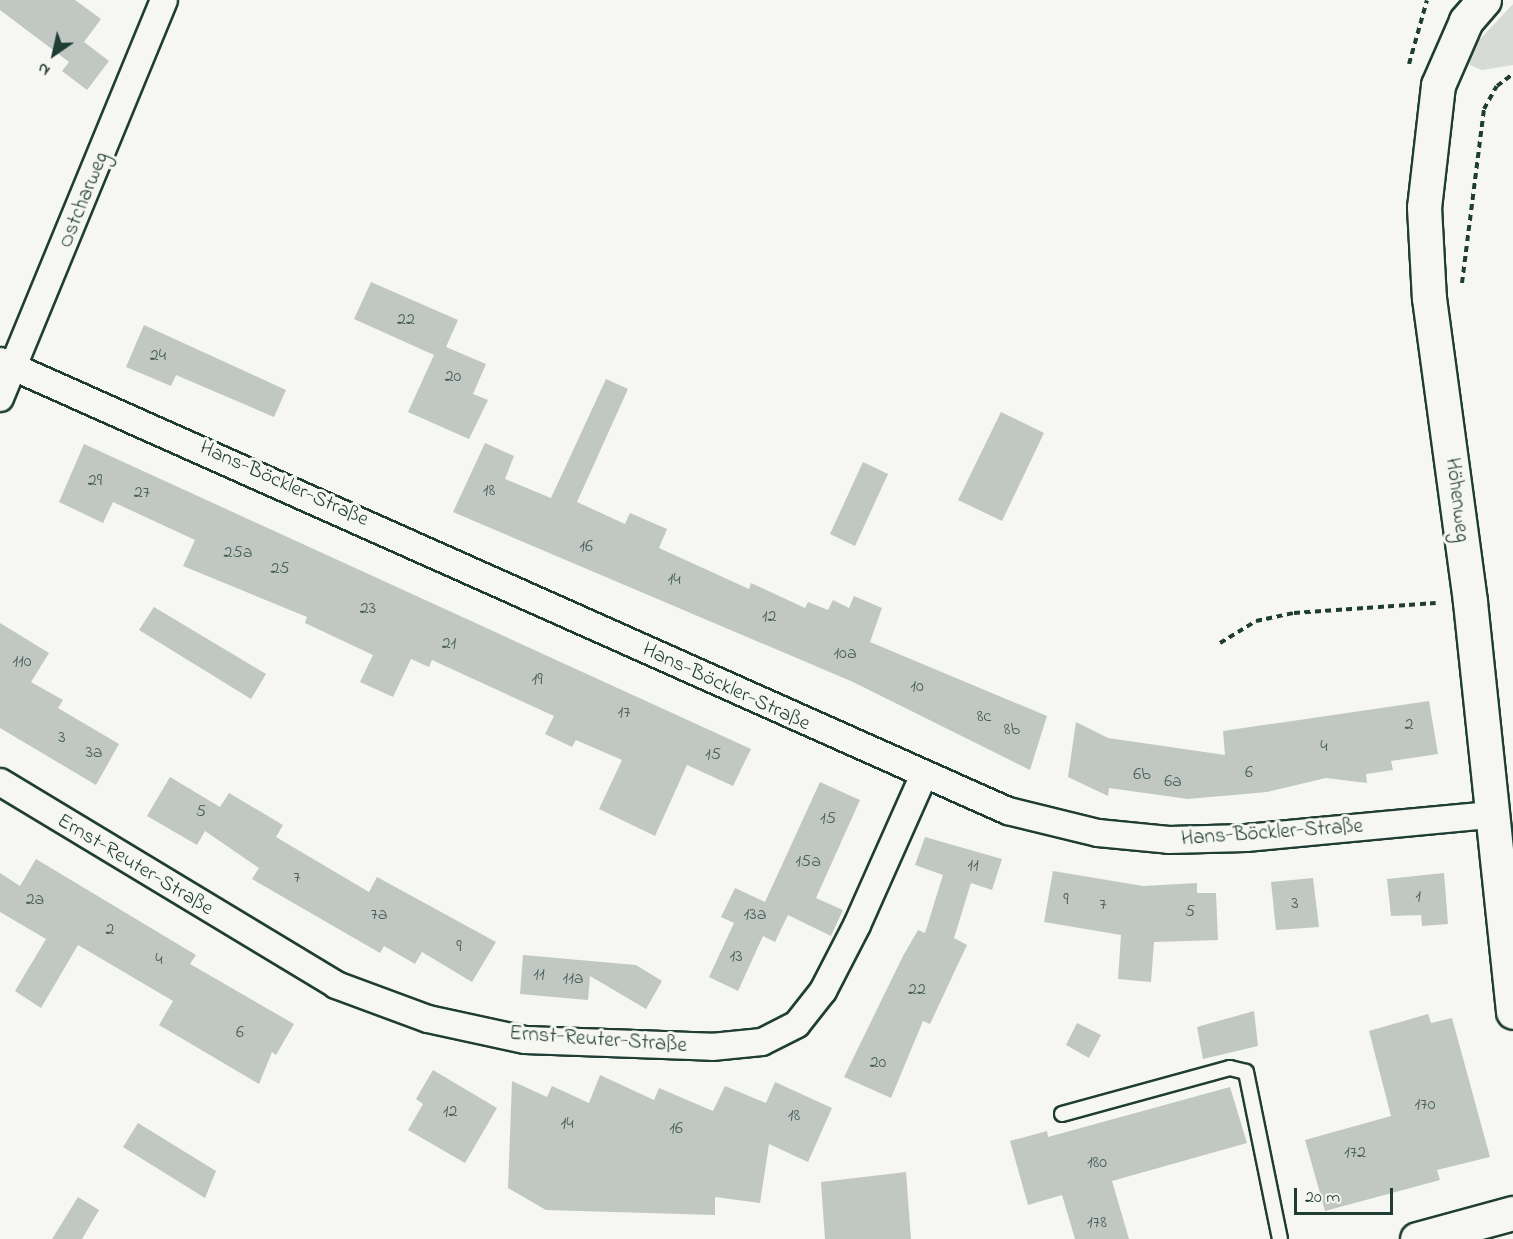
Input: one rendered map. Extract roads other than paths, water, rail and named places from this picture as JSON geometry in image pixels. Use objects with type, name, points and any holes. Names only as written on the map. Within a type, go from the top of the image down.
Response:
[{"type":"main road","name":"Höhenweg","points":[[1484,0],[1466,21],[1438,85],[1424,207],[1429,298],[1470,602],[1513,1012]]},
{"type":"main road","points":[[1417,1239],[1513,1213]]},
{"type":"street","name":"Ostcharweg","points":[[0,398],[6,364],[164,0]]},
{"type":"street","name":"Hans-Böckler-Straße","points":[[6,364],[346,511],[923,777],[1008,811],[1098,832],[1168,840],[1491,814]]},
{"type":"street","name":"Ernst-Reuter-Straße","points":[[0,782],[166,886],[346,989],[428,1019],[525,1040],[712,1047],[762,1042],[797,1024],[823,991],[857,925],[923,777]]},
{"type":"lane","points":[[1062,1114],[1230,1068],[1246,1072],[1280,1239]]}]
